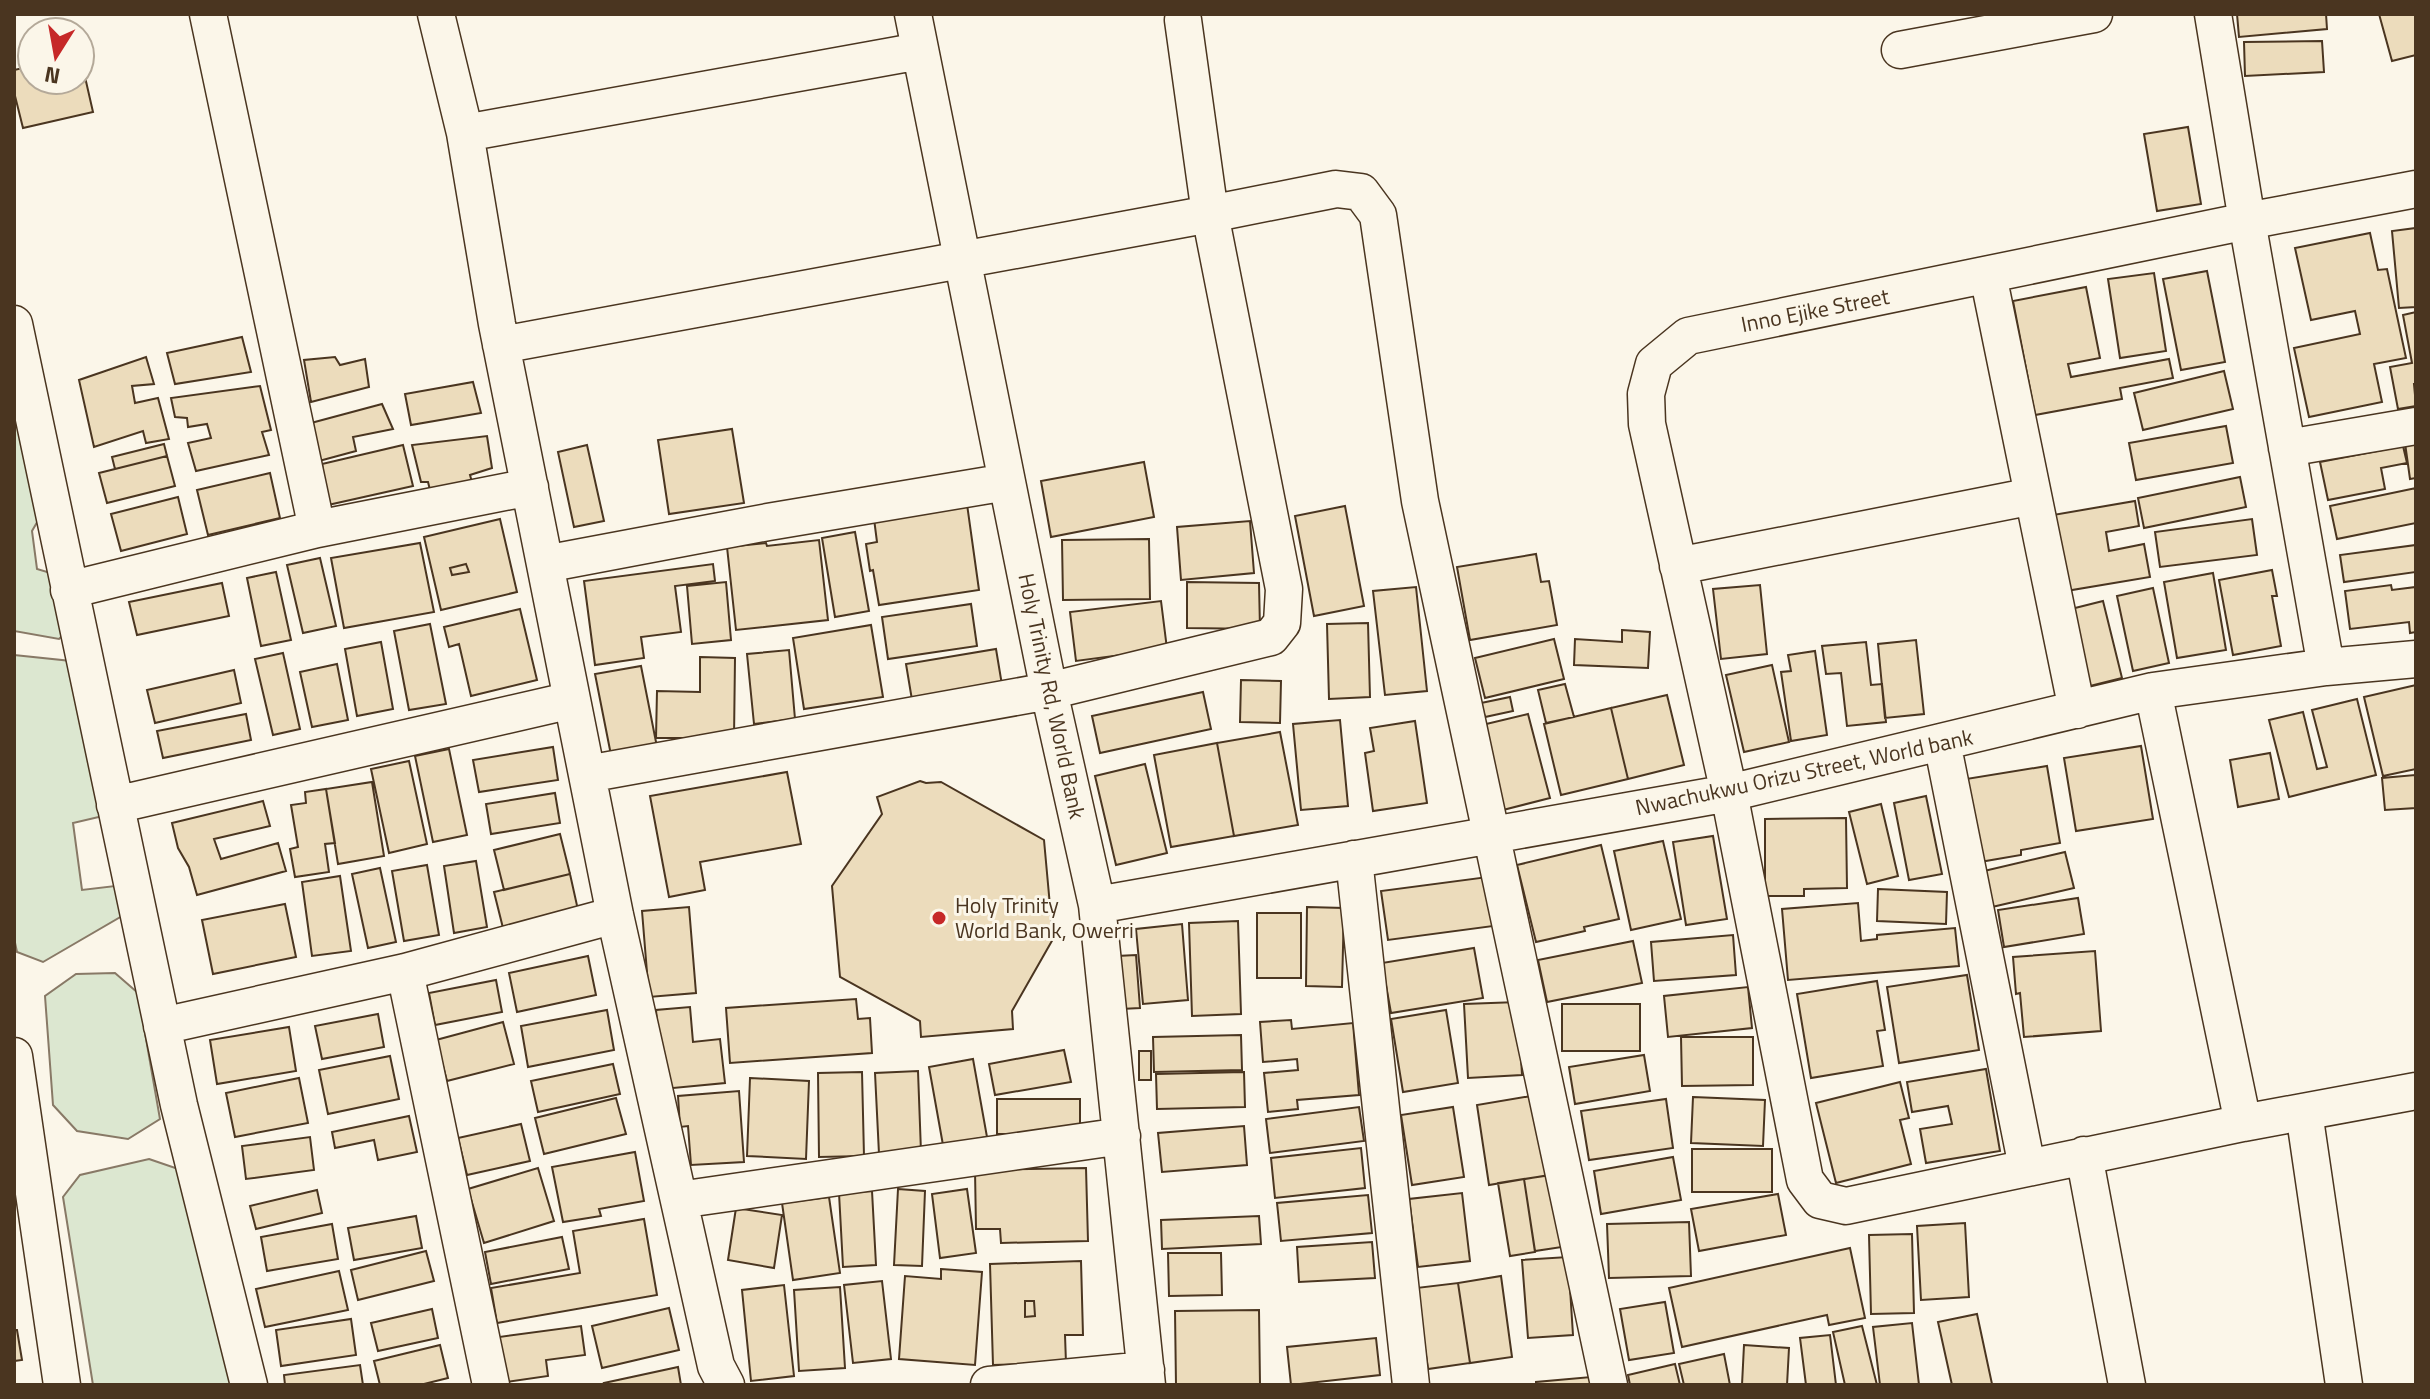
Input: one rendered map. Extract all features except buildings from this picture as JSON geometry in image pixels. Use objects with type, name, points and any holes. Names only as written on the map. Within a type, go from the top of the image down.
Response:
[{"type":"street","points":[[208,14],[317,529]]},
{"type":"street","points":[[436,14],[465,133],[501,345],[615,915],[716,1366],[726,1385]]},
{"type":"street","name":"Holy Trinity Rd, World Bank","points":[[913,14],[1049,691],[1097,905],[1147,1377]]},
{"type":"street","points":[[1900,50],[1950,27],[2094,14]]},
{"type":"street","points":[[2213,14],[2326,667]]},
{"type":"street","points":[[587,774],[1049,691],[1271,637],[1282,623],[1284,589],[1210,214],[1183,20]]},
{"type":"street","points":[[465,133],[920,51]]},
{"type":"street","points":[[501,345],[1336,189],[1361,192],[1378,215],[1420,501],[1609,1385]]},
{"type":"street","name":"Inno Ejike Street","points":[[2416,189],[1688,336],[1654,364],[1646,394],[1647,424],[1729,793],[1805,1180],[1820,1200],[1846,1206],[2084,1155],[2416,1091]]},
{"type":"street","points":[[1988,275],[2077,710]]},
{"type":"street","points":[[14,324],[179,1105],[249,1385]]},
{"type":"street","points":[[2287,448],[2416,426]]},
{"type":"street","points":[[545,564],[1007,482]]},
{"type":"street","points":[[69,590],[317,529],[530,487]]},
{"type":"street","points":[[1678,566],[2033,496]]},
{"type":"street","name":"Nwachukwu Orizu Street, World bank","points":[[1097,905],[1729,793],[2153,691],[2326,667],[2416,659]]},
{"type":"street","points":[[2153,691],[2243,1123]]},
{"type":"street","points":[[115,805],[572,700]]},
{"type":"street","points":[[1942,742],[2027,1167]]},
{"type":"street","points":[[1354,859],[1411,1385]]},
{"type":"street","points":[[162,1026],[405,972],[615,915]]},
{"type":"street","points":[[405,972],[491,1385]]},
{"type":"street","points":[[14,1056],[62,1385]]},
{"type":"street","points":[[2304,1112],[2344,1385]]},
{"type":"street","points":[[679,1200],[1122,1136]]},
{"type":"street","points":[[2084,1155],[2124,1385]]},
{"type":"street","points":[[989,1385],[1147,1377]]},
{"type":"green space","points":[[14,385],[43,512],[32,531],[37,569],[54,574],[69,629],[59,639],[14,631]]},
{"type":"green space","points":[[14,655],[71,661],[103,816],[73,823],[82,890],[115,886],[122,916],[43,962],[17,952],[14,938]]},
{"type":"green space","points":[[115,973],[138,993],[160,1119],[128,1139],[77,1131],[53,1105],[45,996],[76,974]]},
{"type":"green space","points":[[149,1159],[190,1173],[241,1385],[93,1385],[63,1197],[80,1175]]},
{"type":"place","name":"Holy Trinity World Bank, Owerri","points":[[939,918]]}]
